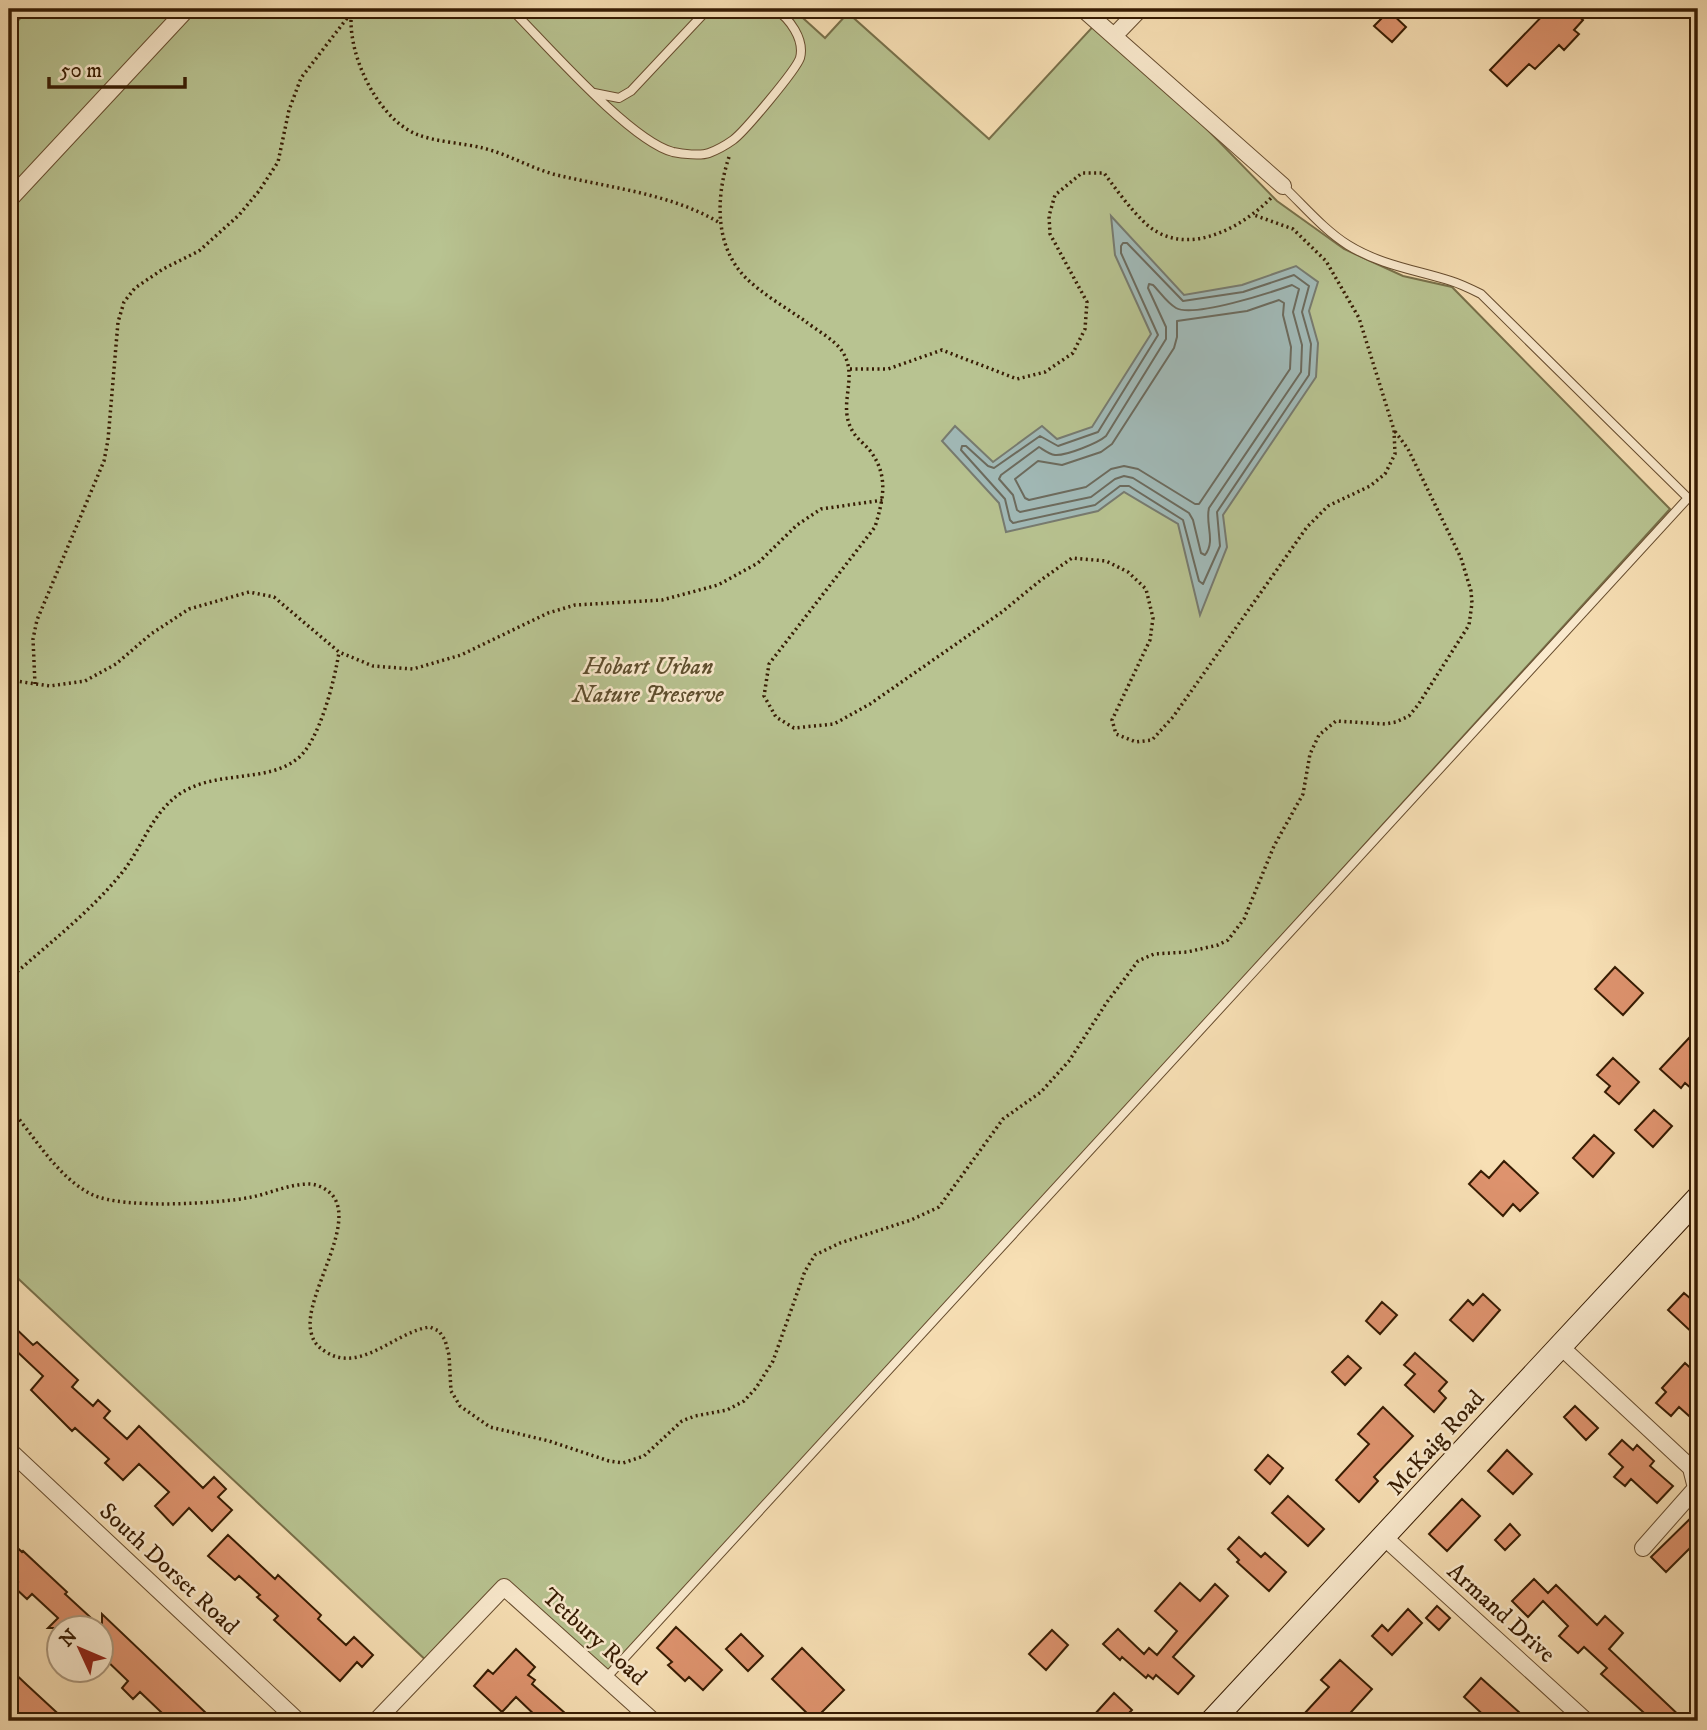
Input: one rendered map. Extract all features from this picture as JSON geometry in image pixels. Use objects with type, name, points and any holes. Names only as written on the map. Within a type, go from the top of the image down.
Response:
[{"type":"street","points":[[9,200],[187,9]]},
{"type":"street","points":[[1083,9],[1283,186]]},
{"type":"street","points":[[1115,35],[1140,9]]},
{"type":"street","name":"McKaig Road","points":[[1212,1721],[1385,1538],[1698,1198]]},
{"type":"street","points":[[1560,1346],[1691,1468],[1696,1488],[1643,1548]]},
{"type":"street","name":"South Dorset Road","points":[[9,1450],[298,1721]]},
{"type":"street","name":"Armand Drive","points":[[1385,1538],[1586,1721]]},
{"type":"street","name":"Tetbury Road","points":[[376,1721],[504,1587],[653,1721]]},
{"type":"lane","points":[[511,9],[642,137],[672,152],[707,154],[734,139],[785,80],[800,58],[794,27],[775,9]]},
{"type":"lane","points":[[594,93],[619,98],[631,91],[708,9]]},
{"type":"lane","points":[[607,1677],[1688,498],[1481,294],[1452,281],[1396,267],[1347,244],[1283,186]]},
{"type":"path","points":[[352,11],[353,48],[367,80],[388,115],[416,134],[487,149],[550,173],[675,202],[720,223]]},
{"type":"path","points":[[35,684],[33,639],[37,620],[104,461],[118,322],[124,302],[135,288],[199,251],[239,215],[259,191],[278,162],[289,110],[301,78],[352,11]]},
{"type":"path","points":[[734,139],[721,180],[720,223],[729,257],[746,278],[841,350],[850,369],[844,411],[853,433],[872,453],[883,474],[883,500],[874,527],[769,664],[764,696],[776,718],[794,728],[834,724],[870,704],[991,620],[1072,558],[1106,561],[1128,572],[1146,589],[1153,618],[1150,640],[1112,720],[1116,734],[1136,742],[1152,740],[1173,717],[1307,527],[1328,506],[1370,486],[1385,474],[1395,454],[1394,430],[1359,318],[1326,261],[1293,229],[1254,215]]},
{"type":"path","points":[[850,369],[888,369],[942,350],[1017,379],[1045,372],[1073,353],[1085,329],[1087,302],[1050,234],[1049,216],[1055,195],[1082,173],[1104,173],[1143,222],[1166,236],[1199,240],[1254,215],[1283,186]]},
{"type":"path","points":[[9,1107],[55,1163],[75,1183],[94,1195],[132,1204],[153,1204],[217,1202],[313,1184],[330,1192],[340,1220],[312,1305],[309,1324],[312,1340],[320,1349],[336,1358],[359,1356],[378,1350],[409,1332],[430,1327],[439,1332],[445,1340],[449,1355],[451,1391],[469,1414],[490,1427],[549,1441],[609,1461],[623,1463],[644,1456],[682,1421],[727,1410],[744,1401],[756,1388],[773,1361],[805,1271],[815,1255],[832,1246],[911,1220],[939,1207],[1003,1119],[1054,1080],[1116,988],[1138,961],[1154,954],[1187,952],[1218,945],[1237,931],[1274,846],[1303,794],[1314,741],[1325,728],[1336,721],[1374,724],[1395,722],[1409,716],[1418,705],[1465,633],[1471,612],[1471,591],[1461,558],[1408,449],[1394,430]]},
{"type":"path","points":[[9,680],[50,687],[85,681],[116,664],[151,634],[189,609],[249,592],[274,597],[339,652],[373,666],[413,669],[461,655],[548,613],[575,605],[662,600],[718,585],[758,563],[797,525],[821,509],[883,500]]},
{"type":"path","points":[[9,979],[97,900],[123,872],[155,818],[180,794],[211,779],[279,768],[298,759],[314,735],[329,700],[339,652]]},
{"type":"green space","name":"Hobart Urban Nature Preserve","points":[[29,9],[793,9],[825,38],[848,13],[989,139],[1098,21],[1115,35],[1277,201],[1344,249],[1403,276],[1452,287],[1670,509],[607,1677],[504,1587],[430,1664],[9,1270],[9,30]]},
{"type":"water","points":[[1111,216],[1184,295],[1242,285],[1296,266],[1318,282],[1309,311],[1318,343],[1316,377],[1223,515],[1227,547],[1200,615],[1178,524],[1124,492],[1098,511],[1006,532],[999,503],[942,441],[955,426],[993,462],[1042,426],[1057,439],[1092,427],[1151,334],[1115,255]]},
{"type":"building","points":[[1549,9],[1570,9],[1583,20],[1574,30],[1579,34],[1564,50],[1559,45],[1535,69],[1529,64],[1507,86],[1490,70]]},
{"type":"building","points":[[1389,11],[1406,27],[1392,42],[1374,26]]},
{"type":"building","points":[[1615,967],[1643,993],[1623,1015],[1595,989]]},
{"type":"building","points":[[1689,1038],[1698,1047],[1698,1082],[1692,1089],[1685,1083],[1681,1088],[1660,1069]]},
{"type":"building","points":[[1613,1058],[1639,1082],[1619,1104],[1605,1092],[1610,1086],[1597,1075]]},
{"type":"building","points":[[1654,1110],[1672,1126],[1653,1147],[1635,1130]]},
{"type":"building","points":[[1594,1135],[1614,1153],[1593,1177],[1573,1158]]},
{"type":"building","points":[[1504,1161],[1538,1193],[1520,1211],[1513,1204],[1503,1216],[1469,1184],[1481,1171],[1489,1178]]},
{"type":"building","points":[[1684,1293],[1698,1305],[1698,1338],[1668,1310]]},
{"type":"building","points":[[1483,1294],[1500,1310],[1473,1341],[1450,1320],[1468,1300],[1473,1305]]},
{"type":"building","points":[[1382,1302],[1397,1315],[1380,1334],[1366,1321]]},
{"type":"building","points":[[9,1322],[33,1345],[37,1342],[78,1380],[72,1387],[93,1406],[98,1400],[110,1411],[104,1418],[127,1439],[139,1426],[203,1488],[214,1477],[226,1489],[218,1497],[232,1510],[212,1531],[189,1508],[173,1525],[155,1506],[169,1492],[139,1464],[123,1480],[105,1463],[109,1459],[75,1428],[72,1431],[31,1390],[43,1376],[9,1344]]},
{"type":"building","points":[[1415,1353],[1447,1382],[1439,1391],[1446,1398],[1434,1412],[1405,1385],[1415,1374],[1404,1365]]},
{"type":"building","points":[[1348,1356],[1361,1368],[1345,1385],[1332,1372]]},
{"type":"building","points":[[1685,1363],[1698,1375],[1698,1424],[1679,1407],[1671,1416],[1656,1403],[1666,1392],[1662,1388]]},
{"type":"building","points":[[1575,1406],[1598,1428],[1586,1440],[1564,1417]]},
{"type":"building","points":[[1383,1407],[1413,1436],[1374,1477],[1378,1481],[1359,1502],[1336,1480],[1369,1444],[1358,1434]]},
{"type":"building","points":[[1622,1440],[1633,1450],[1637,1445],[1654,1461],[1650,1466],[1673,1486],[1657,1503],[1631,1479],[1625,1486],[1614,1477],[1623,1467],[1609,1454]]},
{"type":"building","points":[[1507,1450],[1532,1474],[1513,1494],[1488,1471]]},
{"type":"building","points":[[1268,1455],[1283,1468],[1270,1484],[1255,1470]]},
{"type":"building","points":[[1288,1496],[1324,1529],[1308,1546],[1272,1513]]},
{"type":"building","points":[[1462,1499],[1480,1516],[1447,1551],[1429,1534]]},
{"type":"building","points":[[1698,1511],[1698,1540],[1666,1572],[1651,1557]]},
{"type":"building","points":[[1510,1524],[1520,1535],[1505,1550],[1495,1540]]},
{"type":"building","points":[[228,1535],[275,1579],[278,1575],[321,1615],[318,1619],[346,1645],[354,1637],[373,1655],[362,1667],[357,1662],[340,1681],[274,1620],[278,1616],[257,1597],[260,1595],[239,1576],[235,1580],[208,1556]]},
{"type":"building","points":[[1239,1537],[1261,1557],[1265,1553],[1286,1572],[1269,1591],[1237,1562],[1239,1560],[1228,1549]]},
{"type":"building","points":[[9,1540],[67,1592],[65,1594],[87,1614],[54,1614],[32,1594],[27,1599],[13,1586],[18,1582],[9,1573]]},
{"type":"building","points":[[1534,1579],[1548,1593],[1556,1585],[1597,1625],[1605,1616],[1623,1633],[1609,1649],[1685,1721],[1653,1721],[1601,1674],[1607,1668],[1584,1647],[1578,1653],[1559,1636],[1568,1626],[1543,1601],[1528,1617],[1512,1601]]},
{"type":"building","points":[[1180,1583],[1200,1601],[1215,1584],[1228,1596],[1173,1657],[1194,1676],[1178,1694],[1156,1675],[1153,1679],[1148,1675],[1146,1678],[1103,1644],[1118,1629],[1144,1654],[1149,1648],[1157,1655],[1177,1631],[1155,1611]]},
{"type":"building","points":[[1437,1606],[1450,1618],[1439,1630],[1426,1618]]},
{"type":"building","points":[[1408,1609],[1422,1623],[1392,1655],[1372,1636],[1382,1625],[1388,1631]]},
{"type":"building","points":[[116,1627],[206,1713],[198,1721],[153,1721],[161,1712],[140,1692],[133,1699],[122,1688],[128,1681],[116,1669]]},
{"type":"building","points":[[676,1627],[722,1670],[703,1690],[689,1677],[685,1681],[668,1665],[672,1662],[657,1648]]},
{"type":"building","points":[[1052,1630],[1068,1645],[1046,1670],[1029,1654]]},
{"type":"building","points":[[741,1634],[763,1656],[748,1671],[726,1649]]},
{"type":"building","points":[[802,1648],[844,1690],[814,1720],[772,1679]]},
{"type":"building","points":[[516,1649],[535,1667],[528,1675],[535,1680],[532,1684],[574,1721],[541,1721],[516,1697],[502,1712],[474,1686],[488,1670],[493,1674]]},
{"type":"building","points":[[1340,1660],[1372,1689],[1343,1721],[1312,1721],[1304,1714],[1329,1687],[1321,1680]]},
{"type":"building","points":[[9,1668],[27,1685],[66,1721],[9,1721]]},
{"type":"building","points":[[1481,1678],[1520,1713],[1512,1721],[1490,1721],[1464,1697]]},
{"type":"building","points":[[1114,1693],[1132,1710],[1121,1721],[1101,1721],[1094,1715]]}]
